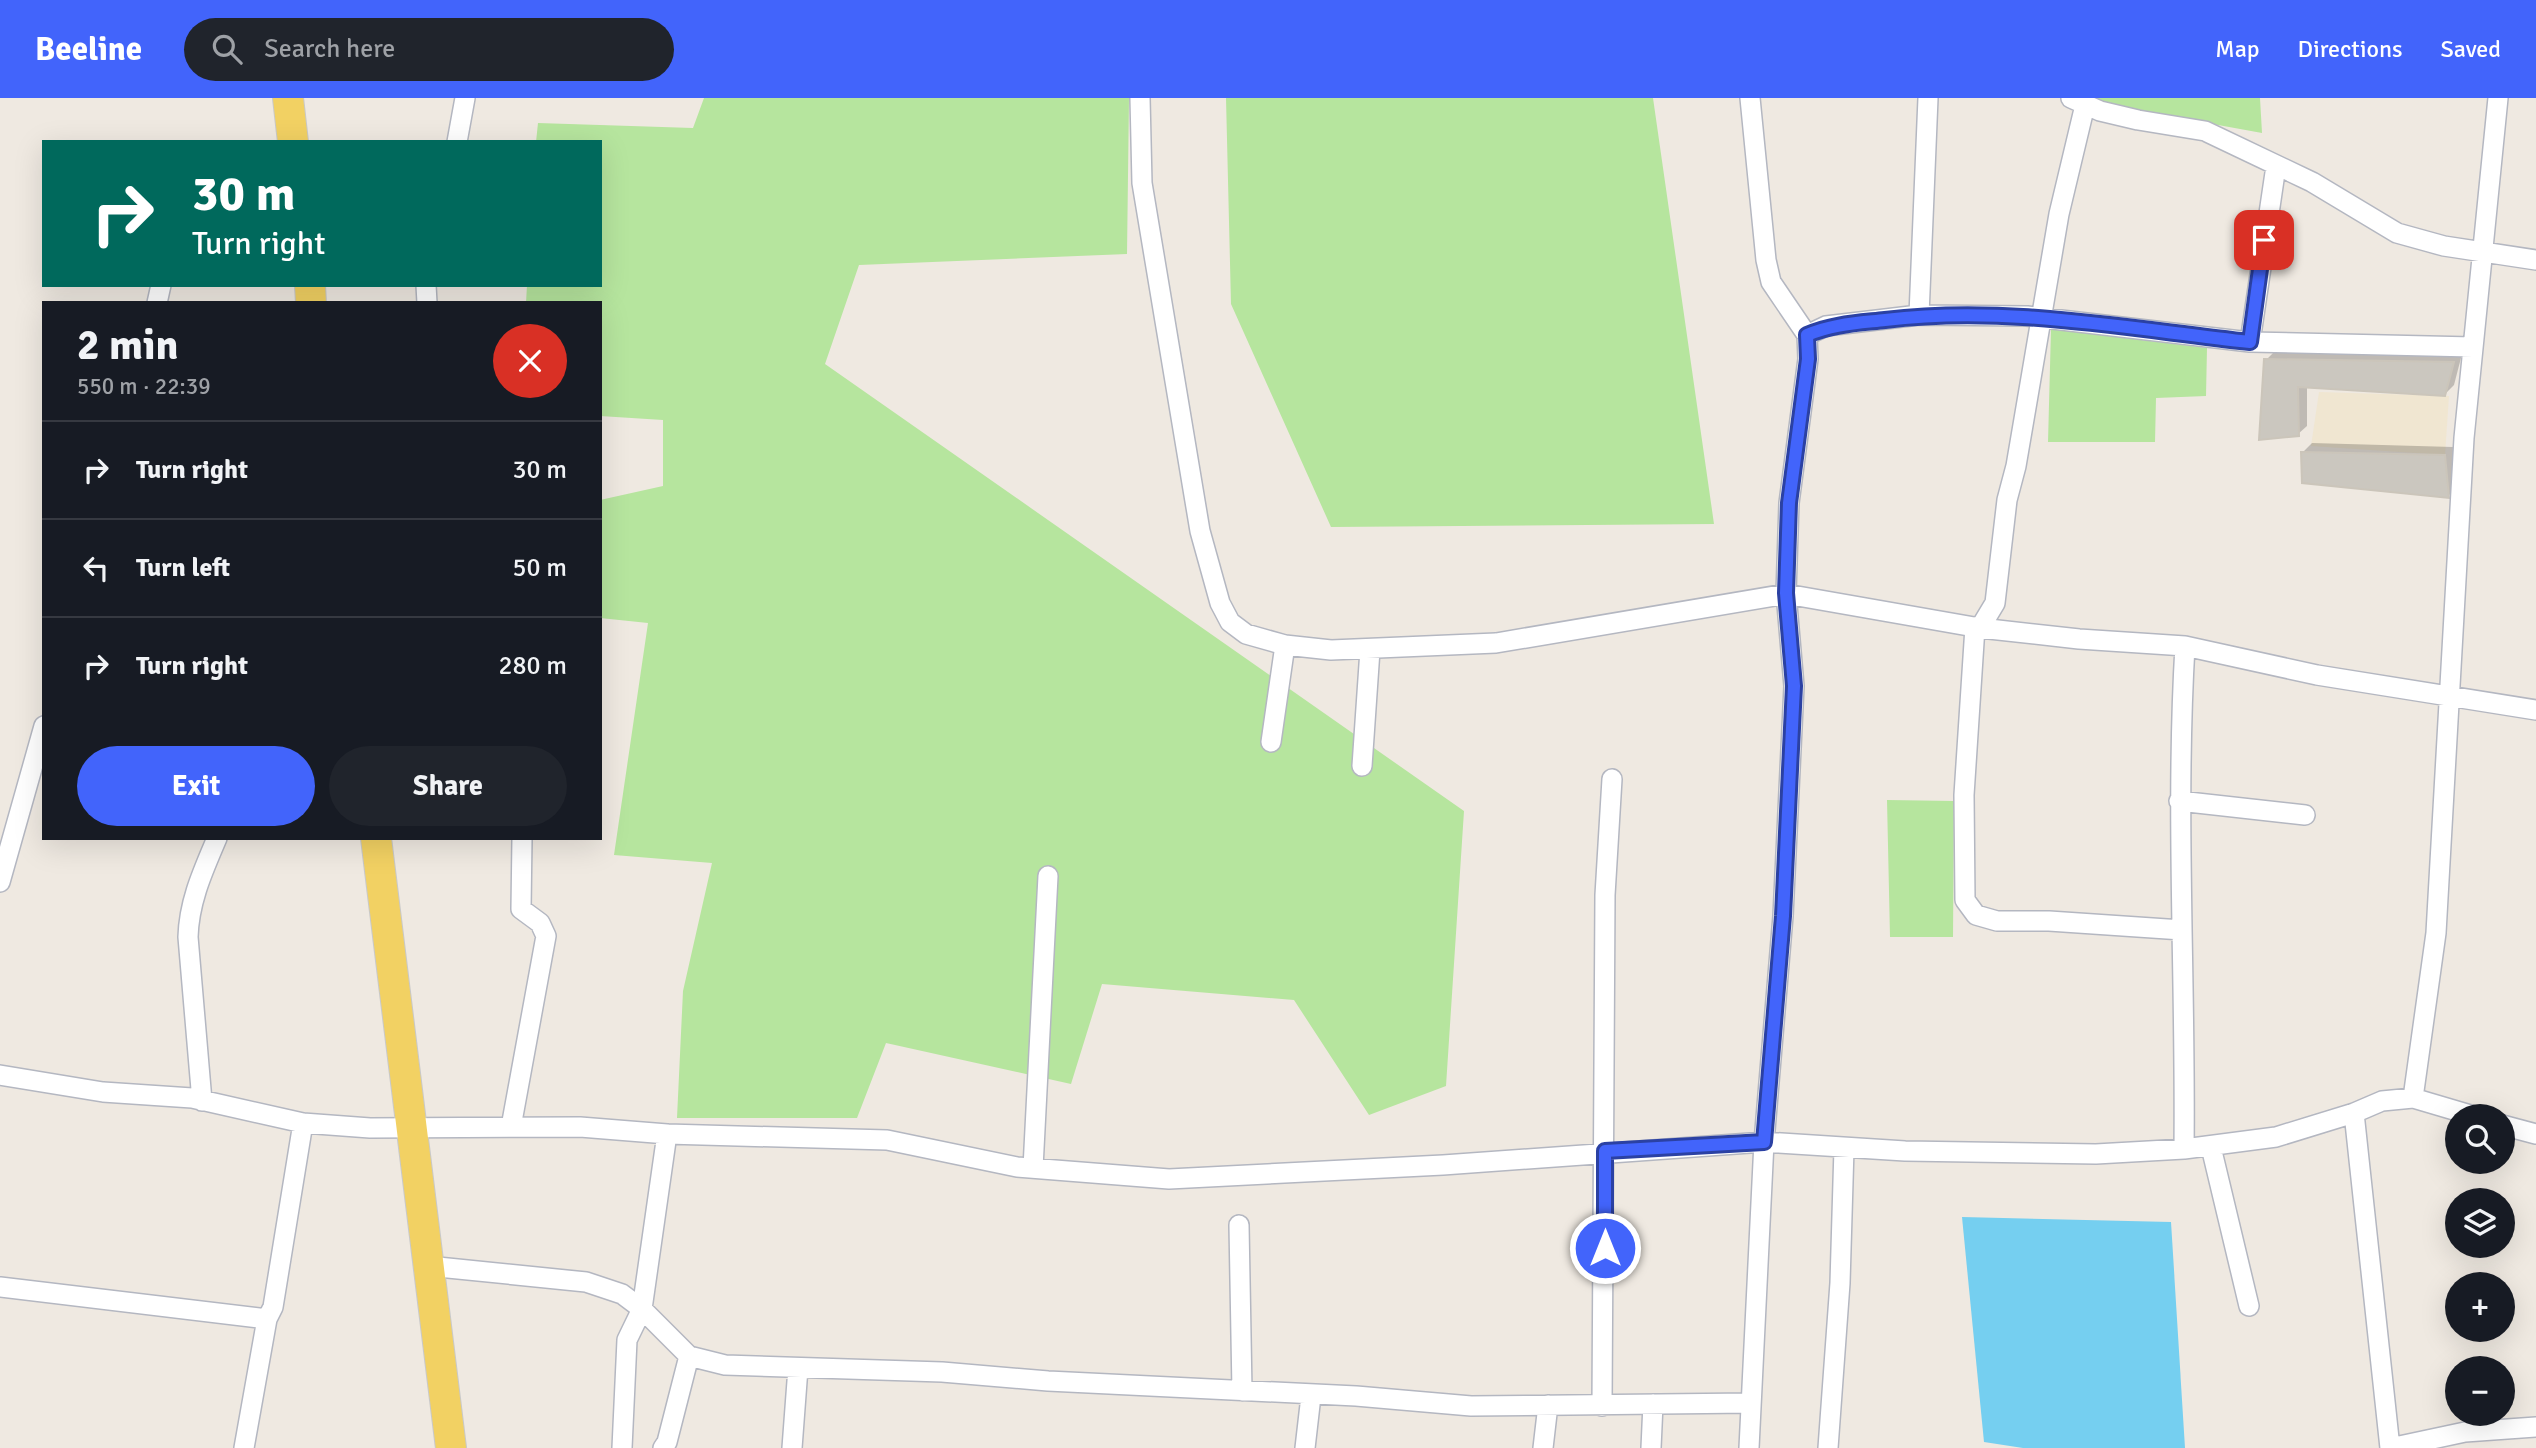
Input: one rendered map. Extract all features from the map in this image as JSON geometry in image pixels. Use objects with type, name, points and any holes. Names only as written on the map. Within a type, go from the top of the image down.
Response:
[{"type":"main road","points":[[288,98],[293,140]]},
{"type":"main road","points":[[376,840],[451,1448]]},
{"type":"street","points":[[457,140],[465,98]]},
{"type":"street","points":[[1140,98],[1145,209],[1154,272],[1170,338],[1200,531],[1220,603],[1230,622],[1246,634],[1285,645],[1370,650],[1496,643],[1786,594],[1977,628],[2079,639],[2185,646],[2317,675],[2536,710]]},
{"type":"street","points":[[1749,1448],[1764,1142],[1783,916],[1794,700],[1786,594],[1789,503],[1808,359],[1807,335],[1771,282],[1766,260],[1750,98]]},
{"type":"street","points":[[1919,315],[1928,98]]},
{"type":"street","points":[[2413,1098],[2436,933],[2452,697],[2464,438],[2498,98]]},
{"type":"street","points":[[2182,930],[2049,921],[1997,921],[1976,915],[1965,900],[1964,795],[1977,628],[1995,603],[2007,500],[2016,466],[2078,102],[2138,120],[2205,131],[2312,182],[2397,233],[2483,254],[2536,260]]},
{"type":"street","points":[[2250,342],[2276,166]]},
{"type":"street","points":[[1807,335],[1826,326],[1919,315],[2040,317],[2250,342],[2473,347]]},
{"type":"street","points":[[1271,742],[1285,645]]},
{"type":"street","points":[[2184,1149],[2179,748],[2185,646]]},
{"type":"street","points":[[1362,766],[1370,650]]},
{"type":"street","points":[[0,882],[42,733]]},
{"type":"street","points":[[1602,1406],[1605,895],[1612,779]]},
{"type":"street","points":[[2179,801],[2305,815]]},
{"type":"street","points":[[202,1101],[188,915],[216,840]]},
{"type":"street","points":[[511,1127],[546,936],[540,923],[521,909],[522,840]]},
{"type":"street","points":[[1033,1168],[1048,876]]},
{"type":"street","points":[[0,1075],[103,1092],[202,1101],[303,1123],[411,1127],[580,1127],[667,1134],[887,1140],[1033,1168],[1169,1179],[1430,1165],[1764,1142],[1843,1148],[2096,1154],[2211,1147],[2276,1137],[2354,1113],[2382,1101],[2413,1098],[2445,1107]]},
{"type":"street","points":[[2354,1113],[2390,1448],[2465,1432],[2536,1427]]},
{"type":"street","points":[[244,1448],[267,1319],[273,1307],[303,1123]]},
{"type":"street","points":[[2515,1128],[2536,1134]]},
{"type":"street","points":[[622,1448],[627,1340],[642,1309],[667,1134]]},
{"type":"street","points":[[2211,1147],[2249,1307]]},
{"type":"street","points":[[1828,1448],[1840,1283],[1843,1148]]},
{"type":"street","points":[[1239,1224],[1242,1391]]},
{"type":"street","points":[[428,1266],[586,1282],[622,1294],[642,1309],[689,1356],[725,1364],[942,1372],[1356,1396],[1471,1406],[1751,1403]]},
{"type":"street","points":[[0,1287],[267,1319]]},
{"type":"street","points":[[663,1448],[667,1442],[689,1356]]},
{"type":"street","points":[[792,1448],[797,1368]]},
{"type":"street","points":[[1306,1448],[1311,1395]]},
{"type":"street","points":[[1651,1448],[1653,1404]]},
{"type":"street","points":[[1543,1448],[1548,1405]]},
{"type":"shaded area","points":[[2319,392],[2449,396],[2445,455],[2311,446]]},
{"type":"green space","points":[[704,98],[1129,98],[1127,254],[859,265],[825,364],[1464,811],[1446,1086],[1369,1115],[1294,1000],[1102,984],[1071,1084],[886,1043],[857,1118],[677,1118],[683,991],[712,863],[614,855],[648,623],[602,618],[602,500],[663,486],[663,420],[602,416],[602,301],[526,301],[527,287],[602,287],[602,140],[536,140],[538,123],[693,128]]},
{"type":"green space","points":[[1226,98],[1653,98],[1714,524],[1331,527],[1231,304]]},
{"type":"green space","points":[[2070,98],[2260,98],[2262,133]]},
{"type":"green space","points":[[2051,329],[2207,348],[2206,396],[2156,398],[2155,442],[2048,442]]},
{"type":"green space","points":[[1887,800],[1954,801],[1953,937],[1890,937]]},
{"type":"water","points":[[1962,1217],[2171,1222],[2185,1448],[2023,1448],[1984,1442]]},
{"type":"building","points":[[2264,359],[2454,362],[2445,396],[2298,387],[2299,436],[2259,440]]},
{"type":"building","points":[[2301,452],[2445,455],[2449,498],[2302,483]]},
{"type":"route","points":[[1605,1248],[1605,1151],[1764,1142],[1790,795],[1794,686],[1786,593],[1789,503],[1808,359],[1807,335],[1826,326],[1919,315],[2027,316],[2250,342],[2264,240]]}]
